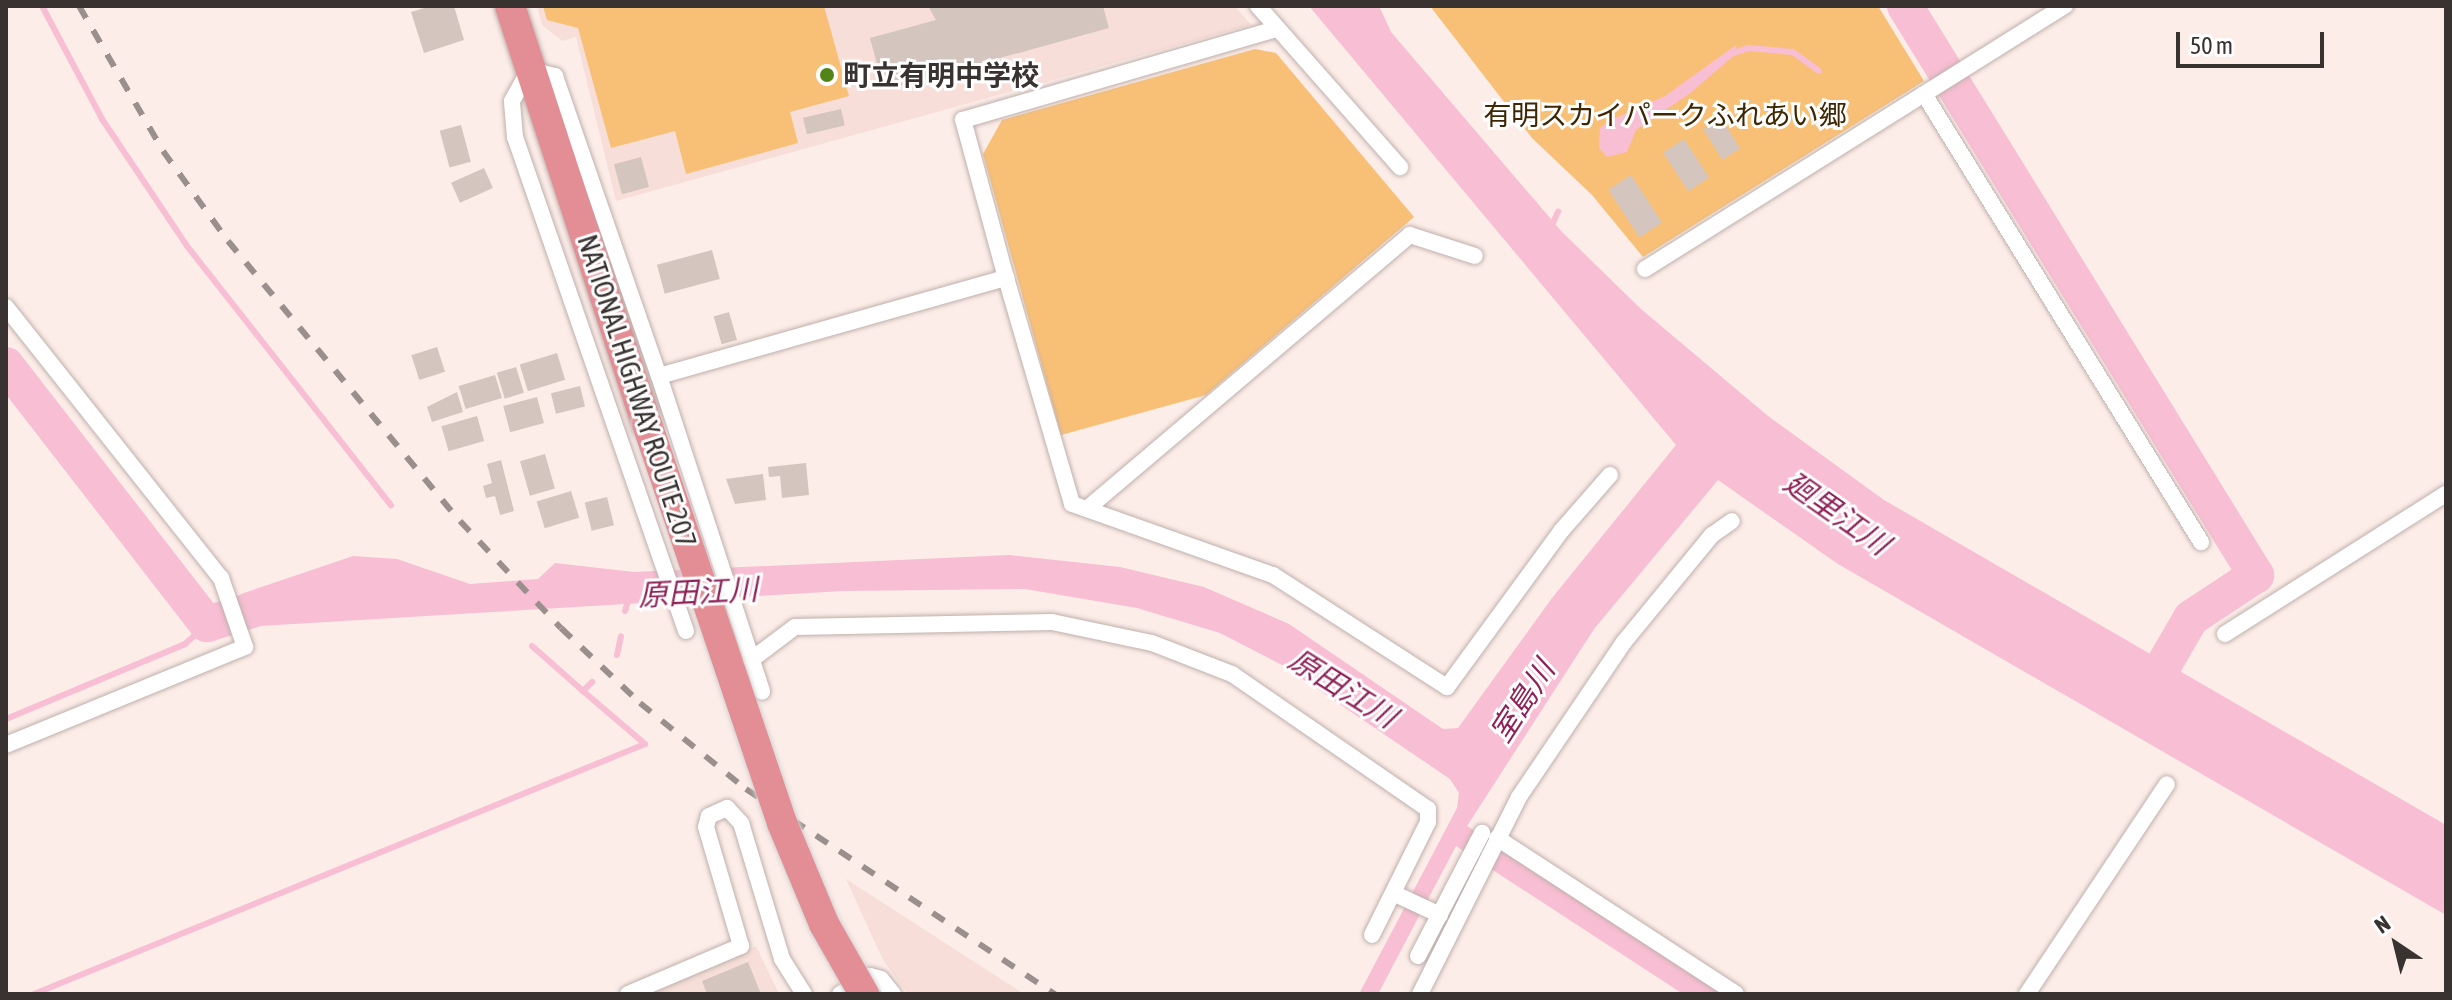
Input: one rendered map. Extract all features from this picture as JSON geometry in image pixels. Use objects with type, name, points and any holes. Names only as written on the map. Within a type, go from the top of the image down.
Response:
[{"type":"highway","name":"NATIONAL HIGHWAY ROUTE 207","points":[[510,6],[782,823],[824,924],[864,994]]},
{"type":"street","points":[[1258,6],[1400,167]]},
{"type":"street","points":[[1645,269],[2065,6]]},
{"type":"street","points":[[1277,29],[963,120],[1065,489],[1072,504],[1273,575],[1447,687],[1562,530],[1610,475]]},
{"type":"street","points":[[686,631],[515,137],[512,101],[529,70],[555,76],[659,376],[762,692]]},
{"type":"street","points":[[1924,94],[2201,542]]},
{"type":"street","points":[[1088,508],[1410,235],[1475,256]]},
{"type":"street","points":[[659,376],[1006,278]]},
{"type":"street","points":[[6,307],[221,578],[245,647],[6,745]]},
{"type":"street","points":[[2225,634],[2446,494]]},
{"type":"street","points":[[1420,994],[1490,835],[1624,642],[1712,535],[1732,521]]},
{"type":"street","points":[[751,660],[795,627],[1052,622],[1152,643],[1232,674],[1428,809],[1428,822],[1372,935]]},
{"type":"street","points":[[2027,994],[2167,784]]},
{"type":"street","points":[[628,994],[741,946],[706,827],[709,816],[727,808],[741,823],[782,959],[804,994]]},
{"type":"street","points":[[1490,835],[1736,994]]},
{"type":"street","points":[[1418,956],[1440,915],[1475,864]]},
{"type":"street","points":[[1393,893],[1440,915]]},
{"type":"street","points":[[840,994],[870,976],[881,979],[893,994]]},
{"type":"shaded area","name":"町立有明中学校","points":[[537,6],[1235,6],[1251,25],[616,201],[576,37],[562,41],[542,25]]},
{"type":"shaded area","points":[[846,879],[1024,994],[908,994],[883,960]]},
{"type":"shaded area","points":[[756,946],[779,994],[643,994]]},
{"type":"green space","points":[[543,6],[824,6],[849,96],[790,112],[798,143],[686,174],[675,131],[611,148],[578,28],[547,20]]},
{"type":"green space","name":"有明スカイパークふれあい郷","points":[[1430,6],[1878,6],[1924,81],[1643,257],[1592,195],[1532,138]]},
{"type":"green space","points":[[1255,49],[1276,53],[1414,217],[1206,395],[1061,435],[983,154],[1002,120]]},
{"type":"water","points":[[1309,6],[1379,6],[1391,32],[1562,232],[1641,309],[1768,416],[1884,500],[2446,825],[2446,915],[1838,564],[1718,480],[1594,629],[1467,826],[1722,994],[1683,994],[1456,846],[1378,994],[1359,994],[1457,808],[1459,793],[1450,779],[1282,665],[1220,633],[1137,608],[1025,589],[843,591],[260,626],[241,594],[353,556],[397,559],[470,584],[538,579],[555,563],[634,572],[1009,555],[1120,567],[1204,587],[1289,624],[1443,729],[1458,728],[1552,598],[1676,445]]},
{"type":"water","points":[[1736,45],[1737,53],[1689,94],[1636,130],[1627,152],[1607,157],[1599,148],[1600,128],[1609,121],[1665,96]]},
{"type":"building","points":[[431,6],[454,6],[464,40],[424,53],[411,12]]},
{"type":"building","points":[[928,6],[1103,6],[1109,28],[884,90],[870,38],[936,20]]},
{"type":"building","points":[[841,109],[845,126],[807,134],[803,118]]},
{"type":"building","points":[[1721,118],[1740,149],[1722,160],[1703,129]]},
{"type":"building","points":[[461,125],[471,162],[450,167],[440,131]]},
{"type":"building","points":[[1684,139],[1709,178],[1688,191],[1663,153]]},
{"type":"building","points":[[641,157],[649,187],[622,194],[614,164]]},
{"type":"building","points":[[484,168],[493,188],[460,203],[451,183]]},
{"type":"building","points":[[1631,175],[1662,223],[1639,238],[1608,190]]},
{"type":"building","points":[[712,250],[720,279],[665,294],[657,265]]},
{"type":"building","points":[[729,312],[737,340],[722,344],[714,316]]},
{"type":"building","points":[[437,347],[445,372],[419,380],[411,355]]},
{"type":"building","points":[[557,353],[565,380],[528,391],[520,364]]},
{"type":"building","points":[[516,367],[524,393],[505,399],[497,373]]},
{"type":"building","points":[[495,375],[502,398],[466,409],[459,386]]},
{"type":"building","points":[[580,386],[585,406],[556,414],[551,393]]},
{"type":"building","points":[[457,392],[463,412],[432,422],[427,407]]},
{"type":"building","points":[[537,397],[544,423],[510,432],[503,406]]},
{"type":"building","points":[[477,416],[484,441],[449,451],[441,426]]},
{"type":"building","points":[[545,454],[555,489],[530,496],[520,461]]},
{"type":"building","points":[[501,460],[514,511],[500,515],[495,496],[486,498],[483,486],[492,483],[487,464]]},
{"type":"building","points":[[806,463],[809,495],[782,498],[780,476],[769,477],[768,467]]},
{"type":"building","points":[[763,474],[766,500],[735,504],[726,479]]},
{"type":"building","points":[[571,491],[579,518],[545,528],[537,502]]},
{"type":"building","points":[[607,497],[614,525],[592,531],[585,503]]},
{"type":"building","points":[[748,962],[761,994],[707,994],[702,981]]},
{"type":"waterway","points":[[42,6],[102,119],[187,246],[391,505]]},
{"type":"waterway","points":[[1905,6],[2256,575],[2191,618],[2147,694]]},
{"type":"waterway","points":[[1731,54],[1748,48],[1793,52],[1819,71]]},
{"type":"waterway","points":[[1551,227],[1558,212]]},
{"type":"waterway","name":"原田江川","points":[[6,365],[207,624],[297,596]]},
{"type":"waterway","points":[[625,611],[630,595]]},
{"type":"waterway","points":[[6,719],[185,644],[207,624]]},
{"type":"waterway","points":[[617,655],[621,636]]},
{"type":"waterway","points":[[532,646],[583,691]]},
{"type":"waterway","points":[[34,994],[645,744],[583,691],[592,682]]},
{"type":"railway","points":[[79,6],[163,151],[228,241],[460,521],[561,628],[640,703],[746,789],[1055,994]]},
{"type":"place","name":"町立有明中学校","points":[[827,75]]},
{"type":"water label","name":"廻里江川","points":[[1837,513]]},
{"type":"water label","name":"室島川","points":[[1522,701]]}]
